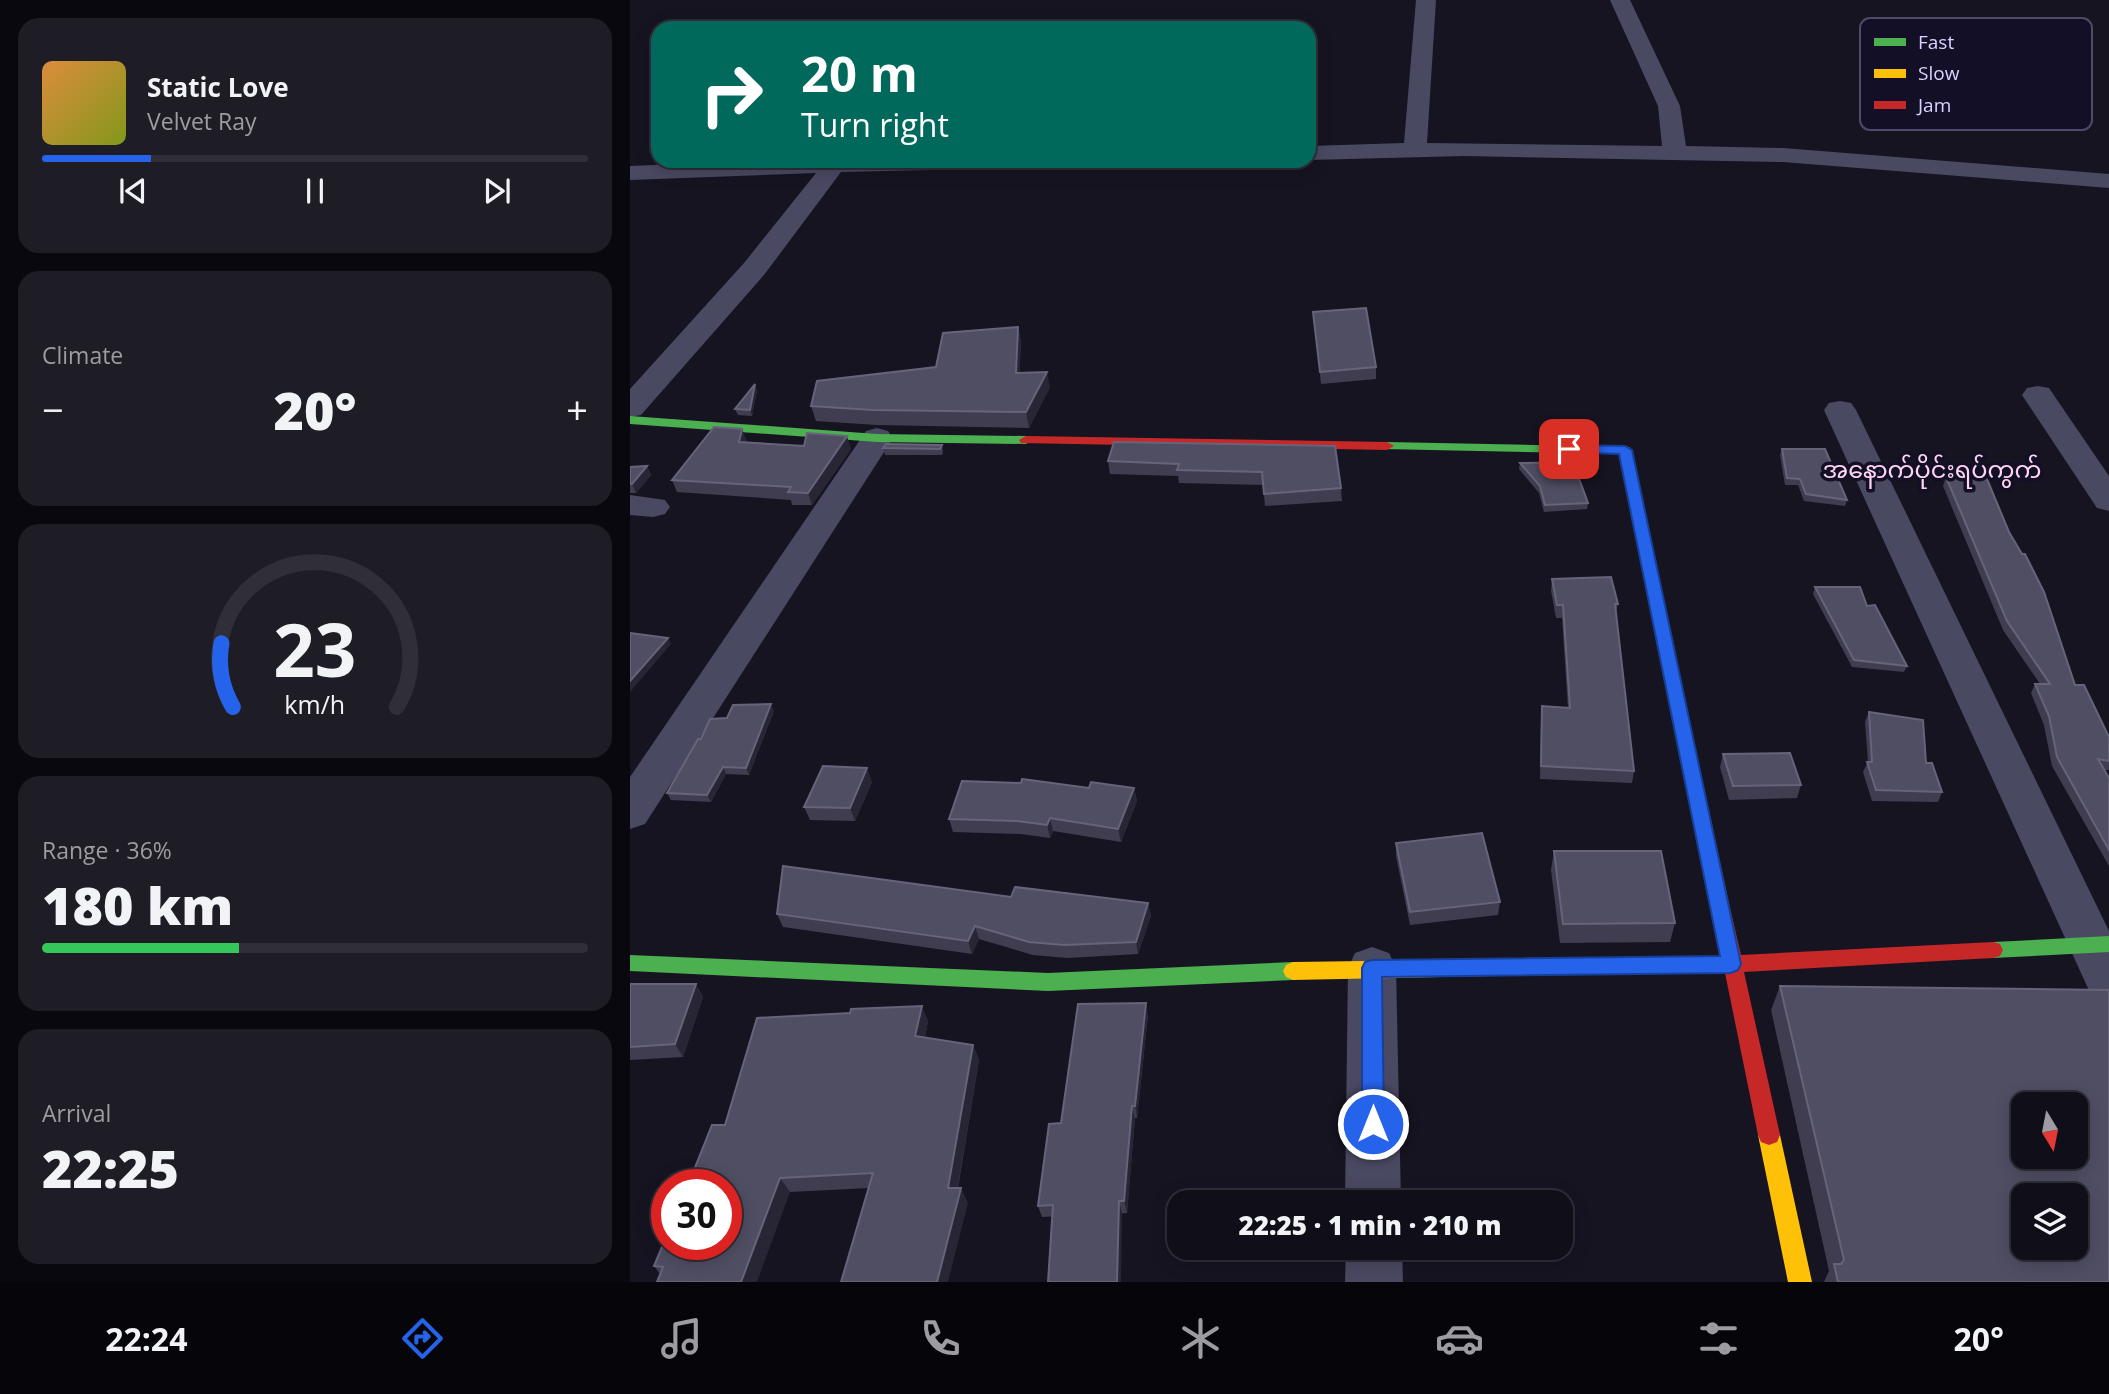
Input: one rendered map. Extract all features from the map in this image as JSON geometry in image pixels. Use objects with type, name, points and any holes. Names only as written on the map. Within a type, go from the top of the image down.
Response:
[{"type":"street","points":[[1415,150],[1426,0]]},
{"type":"street","points":[[1620,0],[1669,106],[1675,153]]},
{"type":"street","points":[[1316,153],[1415,150],[1783,155],[2109,181]]},
{"type":"street","points":[[630,173],[799,168]]},
{"type":"street","points":[[630,408],[754,270],[832,168]]},
{"type":"street","points":[[2038,395],[2109,501]]},
{"type":"street","points":[[630,963],[1048,982],[1372,968],[2103,956],[1840,410]]},
{"type":"street","points":[[630,420],[877,438],[1625,450],[1800,1282]]},
{"type":"street","points":[[630,812],[877,438]]},
{"type":"street","points":[[1372,968],[1373,1190]]},
{"type":"street","points":[[1374,1260],[1374,1282]]},
{"type":"building","points":[[1366,308],[1376,367],[1320,372],[1313,312]]},
{"type":"building","points":[[1018,327],[1016,373],[1047,372],[1026,412],[873,410],[811,406],[817,381],[936,367],[943,333]]},
{"type":"building","points":[[755,384],[750,410],[735,409]]},
{"type":"building","points":[[714,427],[742,429],[739,442],[804,446],[807,433],[847,436],[808,493],[788,492],[791,487],[672,480]]},
{"type":"building","points":[[1114,442],[1335,446],[1341,488],[1264,494],[1262,472],[1177,470],[1179,464],[1108,461]]},
{"type":"building","points":[[886,444],[942,445],[940,449],[883,448]]},
{"type":"building","points":[[1782,449],[1825,449],[1847,500],[1806,494],[1800,479],[1787,478]]},
{"type":"building","points":[[1573,462],[1588,503],[1545,505],[1540,486],[1520,463]]},
{"type":"building","points":[[647,466],[632,484],[630,484],[630,467]]},
{"type":"building","points":[[1946,477],[1987,479],[2009,532],[2022,554],[2025,554],[2044,592],[2075,685],[2084,685],[2109,737],[2109,761],[2098,759],[2109,778],[2109,850],[2057,757],[2049,716],[2035,684],[2050,684],[2007,621]]},
{"type":"building","points":[[1611,577],[1618,604],[1615,604],[1634,771],[1541,766],[1542,706],[1570,708],[1563,605],[1557,605],[1552,579]]},
{"type":"building","points":[[1815,587],[1860,587],[1867,606],[1875,605],[1907,666],[1854,660]]},
{"type":"building","points":[[630,633],[668,638],[630,681]]},
{"type":"building","points":[[771,704],[746,768],[723,767],[707,795],[667,793],[698,739],[701,739],[710,719],[727,718],[733,705]]},
{"type":"building","points":[[1869,712],[1923,720],[1926,763],[1932,763],[1942,792],[1876,790],[1867,762],[1872,762]]},
{"type":"building","points":[[1790,753],[1801,785],[1733,786],[1723,754]]},
{"type":"building","points":[[823,766],[867,768],[850,808],[804,807]]},
{"type":"building","points":[[1022,779],[1089,788],[1091,782],[1134,788],[1118,829],[1050,818],[1047,825],[1017,821],[949,819],[962,781],[1021,783]]},
{"type":"building","points":[[1482,833],[1500,902],[1410,912],[1396,843]]},
{"type":"building","points":[[1554,851],[1661,851],[1675,923],[1563,924]]},
{"type":"building","points":[[783,866],[1011,897],[1015,887],[1148,903],[1136,942],[1064,945],[1029,942],[975,926],[968,941],[777,914]]},
{"type":"building","points":[[630,984],[696,984],[675,1044],[630,1047]]},
{"type":"building","points":[[1780,986],[2109,990],[2109,1282],[1838,1282],[1834,1264],[1841,1264],[1844,1260]]},
{"type":"building","points":[[1146,1003],[1135,1106],[1132,1106],[1124,1201],[1119,1201],[1117,1282],[1048,1282],[1053,1205],[1038,1206],[1049,1124],[1061,1123],[1078,1004]]},
{"type":"building","points":[[922,1006],[915,1036],[973,1045],[948,1188],[961,1188],[937,1282],[841,1282],[873,1173],[780,1178],[741,1282],[657,1282],[663,1267],[654,1266],[657,1260],[742,1260],[742,1169],[694,1169],[712,1125],[725,1125],[757,1018],[850,1013],[851,1009]]},
{"type":"traffic: fast","points":[[630,420],[877,438],[1026,440]]},
{"type":"traffic: fast","points":[[1387,446],[1625,450],[1719,899]]},
{"type":"traffic: fast","points":[[1993,950],[2109,944]]},
{"type":"traffic: fast","points":[[630,963],[1048,982],[1293,971]]},
{"type":"traffic: slow","points":[[1293,971],[1643,965]]},
{"type":"traffic: slow","points":[[1769,1135],[1800,1282]]},
{"type":"traffic: jam","points":[[1026,440],[1387,446]]},
{"type":"traffic: jam","points":[[1719,899],[1769,1135]]},
{"type":"traffic: jam","points":[[1643,965],[1731,964],[1993,950]]},
{"type":"district","name":"အနောက်ပိုင်းရပ်ကွက်","points":[[1932,470]]},
{"type":"route","points":[[1373,1124],[1372,968],[1731,964],[1625,450],[1569,449]]}]
